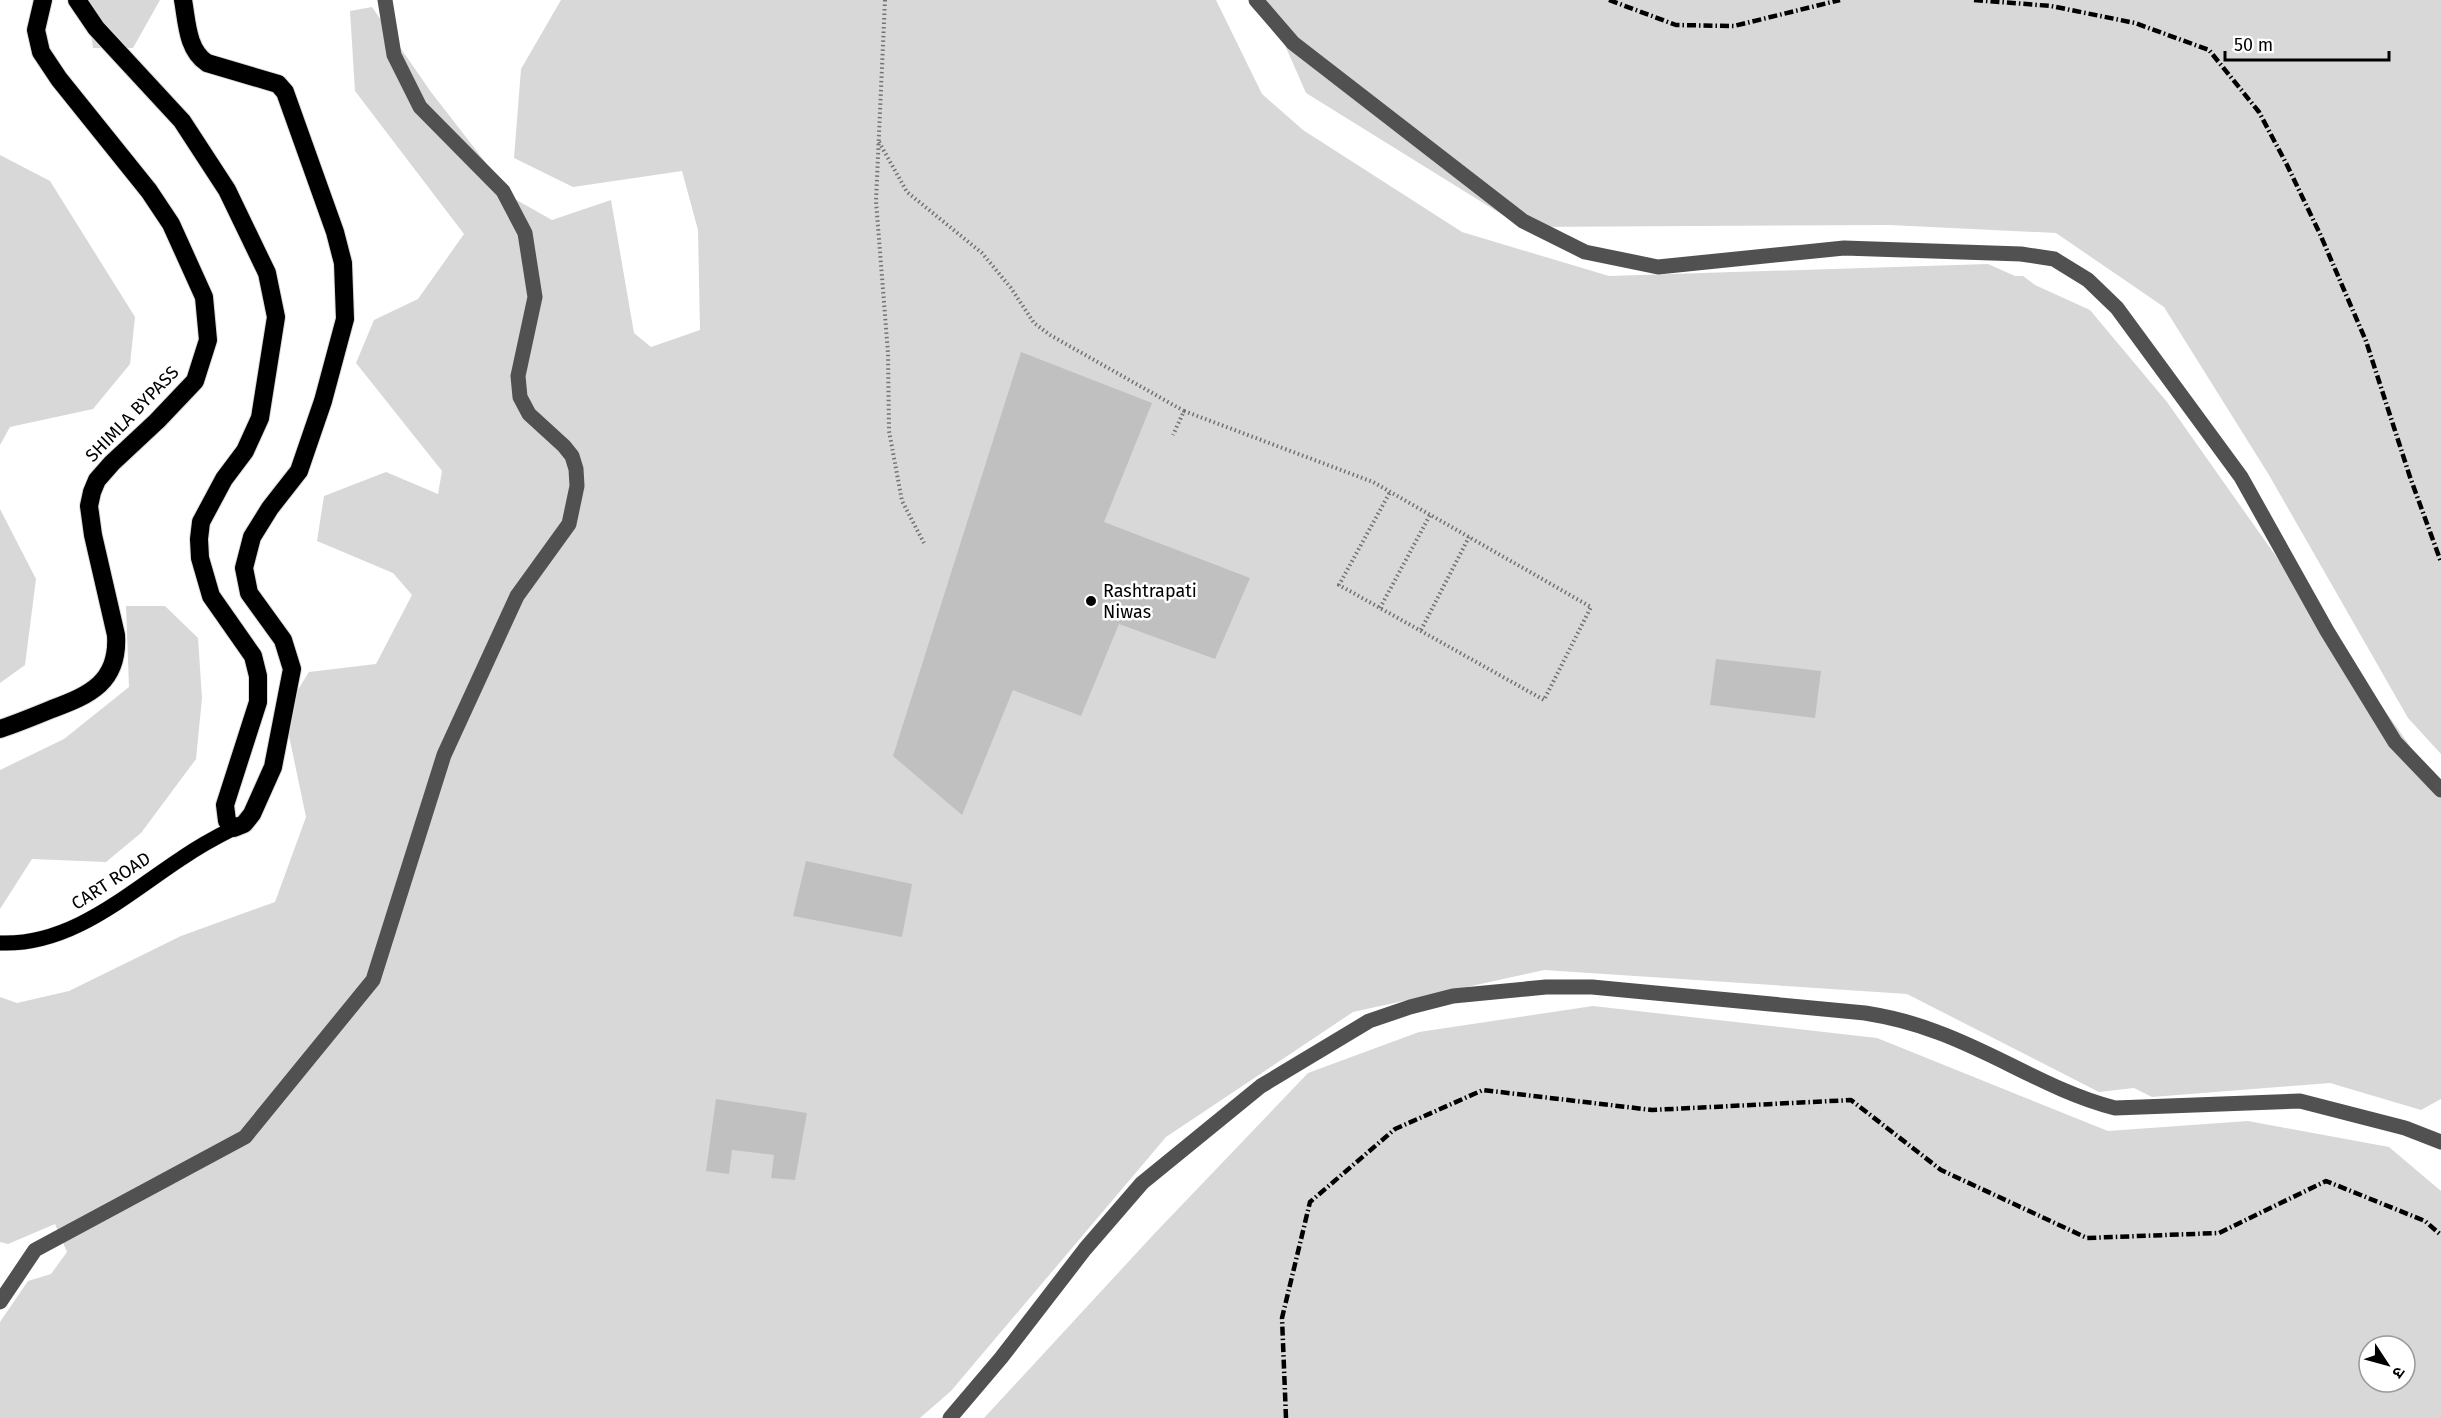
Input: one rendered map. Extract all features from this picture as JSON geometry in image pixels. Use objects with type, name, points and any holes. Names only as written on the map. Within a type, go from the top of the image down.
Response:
[{"type":"highway","name":"SHIMLA BYPASS","points":[[0,729],[89,694],[99,686],[110,670],[117,652],[116,636],[93,535],[89,506],[92,492],[97,480],[112,463],[195,381],[208,340],[204,297],[171,224],[149,191],[59,79],[41,52],[36,30],[43,0]]},
{"type":"highway","points":[[77,0],[96,28],[182,121],[226,190],[267,273],[276,317],[261,418],[201,522],[199,539],[200,558],[211,596],[253,656],[258,676],[258,702],[225,805],[226,821],[234,828],[244,824],[252,814],[273,767],[292,669],[283,640],[249,593],[244,568],[252,537],[270,508],[299,471],[323,401],[345,319],[343,263],[335,232],[285,92],[278,84],[207,63],[199,57],[193,49],[183,0]]},
{"type":"main road","name":"CART ROAD","points":[[0,943],[42,938],[82,924],[123,899],[183,856],[234,828]]},
{"type":"street","points":[[0,1302],[35,1250],[246,1137],[373,980],[444,755],[517,596],[569,524],[577,486],[576,469],[572,456],[529,414],[520,397],[518,376],[535,297],[525,233],[504,191],[420,107],[394,55],[385,0]]},
{"type":"street","points":[[1256,0],[1293,43],[1523,221],[1585,252],[1658,267],[1845,248],[2021,254],[2054,259],[2088,280],[2117,308],[2241,477],[2327,631],[2395,742],[2441,790]]},
{"type":"street","points":[[950,1418],[1001,1358],[1085,1249],[1128,1198],[1168,1161],[1261,1086],[1369,1021],[1410,1007],[1454,996],[1546,987],[1592,987],[1866,1012],[1938,1032],[2089,1101],[2115,1108],[2300,1101],[2405,1128],[2441,1142]]},
{"type":"path","points":[[885,0],[876,201],[888,353],[889,431],[902,501],[924,543]]},
{"type":"path","points":[[879,141],[907,192],[982,253],[1011,288],[1034,323],[1050,335],[1184,411],[1372,482],[1390,492],[1469,537],[1591,607],[1544,700],[1339,585],[1390,492]]},
{"type":"path","points":[[1173,435],[1184,411]]},
{"type":"path","points":[[1380,608],[1430,515]]},
{"type":"path","points":[[1420,630],[1469,537]]},
{"type":"shaded area","points":[[86,0],[160,0],[133,48],[93,48]]},
{"type":"shaded area","points":[[561,0],[1216,0],[1262,94],[1303,130],[1462,232],[1609,276],[1988,264],[2015,276],[2023,276],[2035,285],[2090,310],[2167,402],[2441,790],[2441,1099],[2421,1110],[2330,1083],[2152,1097],[2134,1088],[2099,1092],[1907,994],[1544,970],[1353,1012],[1166,1137],[951,1391],[920,1418],[0,1418],[0,1322],[28,1281],[51,1274],[67,1252],[55,1224],[8,1244],[0,1242],[0,997],[17,1003],[69,991],[181,936],[275,902],[306,817],[284,712],[309,672],[376,664],[412,595],[393,573],[317,541],[324,496],[386,472],[438,494],[442,471],[356,363],[374,320],[418,299],[464,234],[355,91],[350,11],[372,7],[431,92],[513,198],[552,220],[611,200],[634,333],[651,347],[700,330],[698,230],[682,171],[573,187],[514,158],[521,69]]},
{"type":"shaded area","points":[[1265,0],[2441,0],[2441,754],[2408,718],[2269,475],[2164,307],[2056,233],[1889,225],[1522,227],[1306,93]]},
{"type":"shaded area","points":[[0,155],[50,181],[135,317],[130,364],[93,409],[10,427],[0,445]]},
{"type":"shaded area","points":[[0,509],[36,579],[25,665],[0,683]]},
{"type":"shaded area","points":[[126,606],[165,606],[198,638],[202,698],[196,759],[141,833],[106,862],[32,859],[0,909],[0,770],[64,739],[129,687]]},
{"type":"shaded area","points":[[1593,1006],[1877,1038],[2108,1131],[2248,1121],[2389,1147],[2441,1191],[2441,1418],[984,1418],[1155,1233],[1308,1073],[1419,1032]]},
{"type":"building","name":"Rashtrapati Niwas","points":[[1021,352],[1152,403],[1104,522],[1250,578],[1215,659],[1119,624],[1081,716],[1013,690],[962,815],[893,756]]},
{"type":"building","points":[[1716,659],[1821,671],[1815,718],[1710,705]]},
{"type":"building","points":[[806,861],[912,884],[902,937],[793,916]]},
{"type":"building","points":[[716,1099],[807,1113],[795,1180],[771,1178],[774,1155],[732,1150],[729,1174],[706,1171]]},
{"type":"railway","points":[[1609,0],[1676,25],[1734,26],[1840,0]]},
{"type":"railway","points":[[1974,0],[2051,6],[2135,23],[2209,50],[2259,112],[2320,234],[2366,341],[2410,477],[2441,562]]},
{"type":"railway","points":[[1286,1418],[1282,1318],[1310,1202],[1395,1129],[1483,1090],[1652,1110],[1851,1100],[1941,1170],[2087,1238],[2219,1233],[2326,1181],[2425,1221],[2441,1235]]},
{"type":"place","name":"Rashtrapati Niwas","points":[[1091,601]]}]
